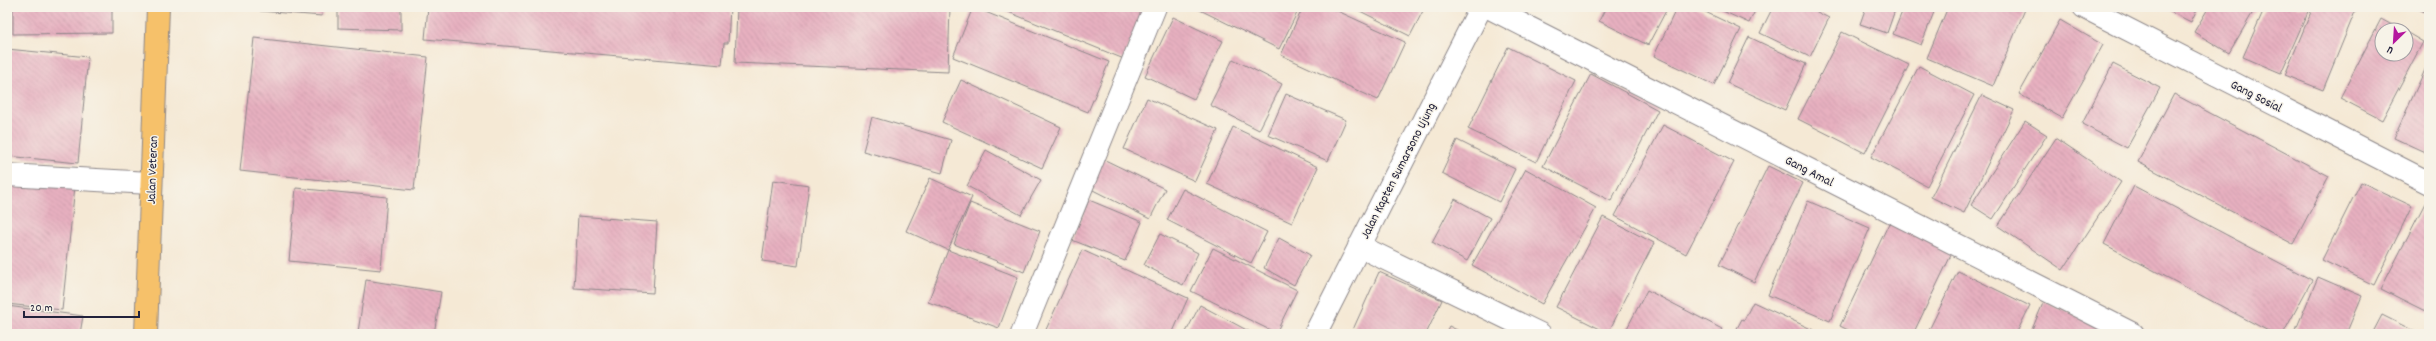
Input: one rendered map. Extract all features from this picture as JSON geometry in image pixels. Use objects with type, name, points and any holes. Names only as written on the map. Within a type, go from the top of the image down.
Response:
[{"type":"main road","name":"Jalan Veteran","points":[[146,334],[150,183],[158,7]]},
{"type":"street","points":[[1022,334],[1155,7]]},
{"type":"street","name":"Jalan Kapten Sumarsono Ujung","points":[[1314,334],[1481,7]]},
{"type":"street","name":"Gang Amal","points":[[1488,7],[2133,334]]},
{"type":"street","name":"Gang Sosial","points":[[2084,7],[2429,183]]},
{"type":"street","points":[[7,175],[150,183]]},
{"type":"street","points":[[1359,246],[1540,334]]},
{"type":"building","points":[[13,7],[112,7],[112,33],[13,34]]},
{"type":"building","points":[[260,7],[323,7],[322,16],[260,11]]},
{"type":"building","points":[[338,7],[401,7],[401,30],[338,28]]},
{"type":"building","points":[[428,7],[730,7],[728,43],[724,43],[722,65],[425,39]]},
{"type":"building","points":[[737,7],[950,7],[948,72],[735,63]]},
{"type":"building","points":[[973,7],[1109,62],[1088,112],[953,57]]},
{"type":"building","points":[[996,7],[1145,7],[1124,59]]},
{"type":"building","points":[[1194,7],[1300,7],[1279,49]]},
{"type":"building","points":[[1303,7],[1329,7],[1405,42],[1378,100],[1281,55]]},
{"type":"building","points":[[1352,7],[1425,7],[1410,36]]},
{"type":"building","points":[[1606,7],[1668,7],[1648,45],[1599,21]]},
{"type":"building","points":[[1677,7],[1695,7],[1741,29],[1714,85],[1654,56]]},
{"type":"building","points":[[1714,7],[1757,7],[1749,23]]},
{"type":"building","points":[[1773,7],[1807,7],[1829,18],[1810,57],[1760,33]]},
{"type":"building","points":[[1866,7],[1896,7],[1887,33],[1860,24]]},
{"type":"building","points":[[1904,7],[1936,7],[1921,45],[1893,34]]},
{"type":"building","points":[[1948,7],[2026,7],[1993,86],[1927,58]]},
{"type":"building","points":[[2161,7],[2198,7],[2191,22]]},
{"type":"building","points":[[2209,7],[2256,7],[2229,53],[2194,32]]},
{"type":"building","points":[[2265,7],[2310,7],[2281,73],[2243,57]]},
{"type":"building","points":[[2313,7],[2357,7],[2323,90],[2285,75]]},
{"type":"building","points":[[2414,7],[2429,7],[2429,14]]},
{"type":"building","points":[[1173,17],[1223,41],[1194,99],[1145,76]]},
{"type":"building","points":[[2381,19],[2386,22],[2379,22]]},
{"type":"building","points":[[2060,20],[2103,45],[2062,118],[2019,94]]},
{"type":"building","points":[[1842,32],[1909,65],[1865,153],[1798,119]]},
{"type":"building","points":[[2374,32],[2374,62],[2412,62],[2382,120],[2340,98]]},
{"type":"building","points":[[1749,37],[1806,64],[1785,110],[1727,83]]},
{"type":"building","points":[[2414,37],[2423,42],[2414,59]]},
{"type":"building","points":[[254,38],[428,57],[414,190],[240,171]]},
{"type":"building","points":[[1508,47],[1576,81],[1536,162],[1468,129]]},
{"type":"building","points":[[7,49],[88,57],[78,163],[7,156]]},
{"type":"building","points":[[1233,59],[1282,84],[1259,130],[1210,105]]},
{"type":"building","points":[[2429,61],[2429,154],[2394,138]]},
{"type":"building","points":[[2113,64],[2160,88],[2127,148],[2082,124]]},
{"type":"building","points":[[1919,66],[1974,95],[1927,186],[1871,157]]},
{"type":"building","points":[[1591,74],[1658,110],[1611,201],[1543,166]]},
{"type":"building","points":[[961,80],[1061,127],[1042,168],[942,122]]},
{"type":"building","points":[[1286,94],[1346,120],[1328,161],[1268,135]]},
{"type":"building","points":[[2174,94],[2329,176],[2293,244],[2138,162]]},
{"type":"building","points":[[1982,95],[2014,110],[1964,213],[1931,197]]},
{"type":"building","points":[[1147,98],[1218,130],[1195,181],[1124,149]]},
{"type":"building","points":[[872,117],[951,140],[942,173],[863,151]]},
{"type":"building","points":[[2025,121],[2047,135],[1993,219],[1971,205]]},
{"type":"building","points":[[1663,125],[1734,162],[1686,254],[1615,216]]},
{"type":"building","points":[[1233,127],[1318,167],[1292,223],[1207,184]]},
{"type":"building","points":[[2056,138],[2121,182],[2063,270],[1998,226]]},
{"type":"building","points":[[1457,140],[1515,169],[1499,202],[1442,173]]},
{"type":"building","points":[[986,150],[1041,180],[1021,215],[967,186]]},
{"type":"building","points":[[1101,158],[1165,189],[1150,219],[1087,187]]},
{"type":"building","points":[[1768,166],[1803,183],[1754,282],[1719,265]]},
{"type":"building","points":[[1526,169],[1596,208],[1542,304],[1472,265]]},
{"type":"building","points":[[930,178],[972,197],[948,250],[906,231]]},
{"type":"building","points":[[7,179],[75,186],[62,310],[7,304]]},
{"type":"building","points":[[773,180],[809,185],[798,266],[762,261]]},
{"type":"building","points":[[2361,182],[2412,206],[2374,285],[2322,260]]},
{"type":"building","points":[[2134,186],[2312,280],[2283,334],[2274,334],[2104,244]]},
{"type":"building","points":[[296,188],[387,197],[381,270],[289,261]]},
{"type":"building","points":[[1183,189],[1267,232],[1251,263],[1167,220]]},
{"type":"building","points":[[1455,199],[1490,218],[1467,261],[1432,242]]},
{"type":"building","points":[[1089,200],[1142,222],[1125,261],[1072,240]]},
{"type":"building","points":[[1808,201],[1870,228],[1830,321],[1768,295]]},
{"type":"building","points":[[970,203],[1040,231],[1024,272],[954,244]]},
{"type":"building","points":[[2425,203],[2429,205],[2429,313],[2381,289]]},
{"type":"building","points":[[578,216],[657,222],[653,293],[574,288]]},
{"type":"building","points":[[1603,217],[1654,243],[1608,333],[1556,307]]},
{"type":"building","points":[[1891,219],[1954,249],[1913,334],[1856,334],[1840,326]]},
{"type":"building","points":[[1160,234],[1198,253],[1183,285],[1144,265]]},
{"type":"building","points":[[1279,238],[1310,255],[1294,285],[1264,268]]},
{"type":"building","points":[[1213,248],[1297,290],[1276,333],[1191,291]]},
{"type":"building","points":[[948,250],[1018,277],[999,328],[928,302]]},
{"type":"building","points":[[1082,250],[1188,298],[1172,334],[1044,334]]},
{"type":"building","points":[[1958,271],[2030,306],[2016,334],[1927,334]]},
{"type":"building","points":[[1379,272],[1442,300],[1426,334],[1351,334]]},
{"type":"building","points":[[2318,277],[2362,296],[2346,334],[2294,334]]},
{"type":"building","points":[[366,280],[441,292],[434,334],[371,334],[358,332]]},
{"type":"building","points":[[1647,290],[1722,329],[1719,334],[1624,334]]},
{"type":"building","points":[[2044,301],[2106,328],[2104,334],[2030,334]]},
{"type":"building","points":[[1753,302],[1822,334],[1734,334],[1742,319],[1744,320]]},
{"type":"building","points":[[1200,305],[1254,334],[1185,334]]},
{"type":"building","points":[[7,306],[83,316],[80,334],[7,334]]},
{"type":"building","points":[[2382,315],[2420,334],[2372,334]]},
{"type":"building","points":[[1449,326],[1465,334],[1445,334]]}]
